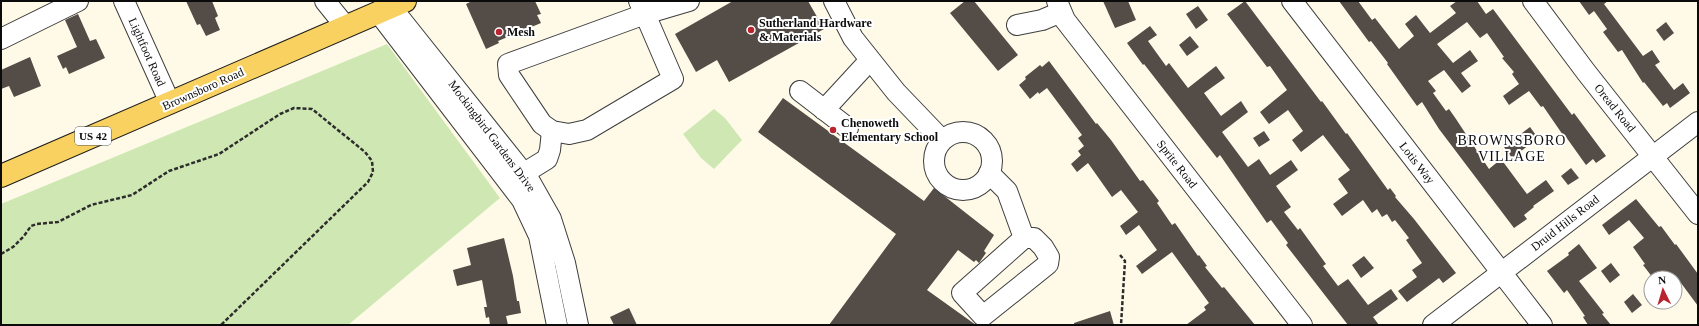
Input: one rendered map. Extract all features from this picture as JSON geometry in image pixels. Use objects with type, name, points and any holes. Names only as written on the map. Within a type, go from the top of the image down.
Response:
[{"type":"main road","name":"Brownsboro Road","points":[[1,176],[391,7]]},
{"type":"street","points":[[1,39],[78,1]]},
{"type":"street","name":"Lightfoot Road","points":[[124,1],[170,103]]},
{"type":"street","points":[[325,1],[346,26]]},
{"type":"street","points":[[834,1],[853,38],[870,60],[896,92],[942,140]]},
{"type":"street","name":"Lotis Way","points":[[1292,1],[1542,325]]},
{"type":"street","name":"Oread Road","points":[[1533,1],[1586,72],[1698,214]]},
{"type":"street","points":[[642,7],[673,79],[587,130],[569,134],[552,131],[542,124],[509,76],[508,64],[642,7],[681,2]]},
{"type":"street","name":"Mockingbird Gardens Drive","points":[[391,7],[517,178],[551,219],[565,263],[578,325]]},
{"type":"street","points":[[1017,25],[1042,20],[1059,7]]},
{"type":"street","name":"Sprite Road","points":[[1059,7],[1065,20],[1302,325]]},
{"type":"street","points":[[824,110],[870,60]]},
{"type":"street","points":[[800,91],[848,128]]},
{"type":"street","name":"Druid Hills Road","points":[[1434,325],[1698,122]]},
{"type":"street","points":[[517,178],[547,159],[550,150],[552,131]]},
{"type":"street","points":[[963,132],[974,135],[984,141],[990,151],[992,162],[989,173],[983,182],[973,188],[962,190],[950,188],[941,181],[935,172],[933,160],[936,149],[942,140],[952,134],[963,132]]},
{"type":"street","points":[[989,173],[1007,191],[1024,238]]},
{"type":"street","name":"Mockingbird Gardens Drive","points":[[517,178],[522,200],[539,236],[557,325]]},
{"type":"path","points":[[1,254],[13,247],[31,226],[58,222],[91,205],[132,195],[169,171],[219,154],[280,114],[294,108],[312,109],[365,152],[372,161],[372,172],[368,182],[221,325]]},
{"type":"path","points":[[1120,255],[1125,261],[1121,325]]},
{"type":"green space","points":[[387,44],[500,198],[348,325],[1,325],[1,204]]},
{"type":"green space","points":[[714,109],[725,118],[742,140],[714,169],[701,158],[683,134]]},
{"type":"building","points":[[186,1],[212,1],[218,16],[215,18],[220,30],[206,36],[200,24],[197,25]]},
{"type":"building","name":"Mesh","points":[[472,1],[535,1],[541,14],[537,15],[541,23],[498,41],[499,43],[486,49],[466,4]]},
{"type":"building","points":[[733,1],[808,1],[824,29],[729,82],[717,60],[696,72],[675,34]]},
{"type":"building","points":[[965,1],[974,1],[1018,55],[998,71],[950,13]]},
{"type":"building","points":[[1103,1],[1128,1],[1136,20],[1115,28]]},
{"type":"building","points":[[1245,1],[1321,102],[1322,101],[1346,134],[1347,133],[1388,190],[1390,188],[1396,196],[1395,197],[1456,273],[1443,283],[1439,278],[1407,302],[1398,291],[1417,277],[1412,270],[1422,263],[1406,240],[1409,238],[1395,220],[1392,222],[1387,214],[1382,217],[1377,209],[1372,213],[1363,200],[1342,216],[1333,204],[1348,193],[1338,179],[1350,170],[1323,135],[1301,152],[1292,140],[1303,131],[1288,110],[1269,124],[1260,112],[1287,90],[1270,66],[1267,67],[1227,14]]},
{"type":"building","points":[[1339,1],[1358,1],[1372,20],[1375,18],[1399,49],[1414,36],[1405,24],[1416,15],[1430,33],[1456,13],[1450,6],[1457,1],[1477,1],[1486,14],[1493,9],[1572,115],[1574,113],[1606,156],[1596,163],[1593,159],[1586,165],[1543,106],[1541,107],[1529,91],[1509,105],[1503,96],[1519,84],[1512,74],[1514,72],[1502,58],[1504,57],[1487,33],[1480,38],[1467,22],[1437,44],[1453,63],[1470,50],[1478,61],[1461,73],[1471,86],[1462,93],[1444,70],[1428,81],[1436,91],[1433,93],[1446,111],[1449,109],[1489,169],[1501,159],[1527,194],[1546,180],[1554,191],[1533,206],[1534,207],[1524,215],[1527,219],[1514,228],[1439,129],[1422,102],[1417,106],[1387,64],[1388,63],[1371,41],[1369,42]]},
{"type":"building","points":[[1579,1],[1608,1],[1604,4],[1643,56],[1652,50],[1660,62],[1655,65],[1674,90],[1683,83],[1690,93],[1670,108],[1667,103],[1663,106],[1644,82],[1643,83],[1622,50],[1618,52],[1603,32],[1607,29],[1594,11],[1589,15]]},
{"type":"building","points":[[1198,6],[1208,20],[1196,29],[1186,14]]},
{"type":"building","points":[[78,14],[90,41],[96,39],[105,58],[69,74],[66,67],[63,69],[57,56],[77,47],[65,20]]},
{"type":"building","points":[[1666,22],[1674,33],[1664,41],[1656,30]]},
{"type":"building","points":[[1150,26],[1157,35],[1148,41],[1166,66],[1169,63],[1188,88],[1216,66],[1225,78],[1204,93],[1221,116],[1241,101],[1248,112],[1222,132],[1248,167],[1259,159],[1270,175],[1291,160],[1298,170],[1276,186],[1291,207],[1284,212],[1298,230],[1300,228],[1326,264],[1323,266],[1338,286],[1348,279],[1368,305],[1391,289],[1398,299],[1373,317],[1379,325],[1348,325],[1286,245],[1288,243],[1271,220],[1267,223],[1220,155],[1217,158],[1144,64],[1143,65],[1127,43]]},
{"type":"building","points":[[1190,36],[1199,47],[1187,56],[1179,45]]},
{"type":"building","points":[[30,57],[41,86],[14,97],[9,86],[1,89],[1,70]]},
{"type":"building","points":[[1049,61],[1096,124],[1097,123],[1111,140],[1140,181],[1143,180],[1159,201],[1157,203],[1172,225],[1175,223],[1198,256],[1199,255],[1207,266],[1205,267],[1222,288],[1224,287],[1255,325],[1186,325],[1206,310],[1204,307],[1209,303],[1172,252],[1142,274],[1136,266],[1157,250],[1139,225],[1126,235],[1120,226],[1138,212],[1121,190],[1112,197],[1088,163],[1077,172],[1071,164],[1081,155],[1078,151],[1084,146],[1078,138],[1082,135],[1047,88],[1039,94],[1038,92],[1030,99],[1019,85],[1026,79],[1025,77],[1040,65],[1042,67]]},
{"type":"building","name":"Chenoweth Elementary School","points":[[783,98],[924,201],[934,188],[994,235],[984,251],[986,253],[979,263],[976,260],[974,262],[958,250],[927,290],[976,325],[829,325],[896,234],[758,132]]},
{"type":"building","points":[[1530,127],[1538,138],[1512,158],[1504,147]]},
{"type":"building","points":[[1264,131],[1270,140],[1259,147],[1253,138]]},
{"type":"building","points":[[1571,168],[1579,178],[1568,185],[1561,176]]},
{"type":"building","points":[[1636,199],[1659,227],[1661,226],[1675,245],[1676,244],[1698,274],[1698,306],[1683,286],[1683,270],[1647,270],[1643,265],[1645,264],[1633,247],[1644,238],[1629,220],[1609,235],[1602,225]]},
{"type":"building","points":[[504,238],[517,301],[519,301],[521,313],[506,316],[508,325],[490,325],[489,317],[486,318],[484,307],[487,307],[482,280],[457,286],[453,270],[471,265],[467,248]]},
{"type":"building","points":[[1579,244],[1597,268],[1579,281],[1604,313],[1602,314],[1611,325],[1588,325],[1583,317],[1585,316],[1567,290],[1564,293],[1547,271],[1569,255],[1568,253]]},
{"type":"building","points":[[1364,256],[1374,268],[1361,278],[1352,265]]},
{"type":"building","points":[[1611,263],[1620,275],[1610,283],[1601,271]]},
{"type":"building","points":[[1633,294],[1642,305],[1632,313],[1624,302]]},
{"type":"building","points":[[629,308],[637,325],[614,325],[610,317]]},
{"type":"building","points":[[1110,311],[1114,325],[1074,325],[1074,323]]},
{"type":"place","name":"Sutherland Hardware & Materials","points":[[751,30]]},
{"type":"place","name":"Mesh","points":[[499,32]]},
{"type":"place","name":"Chenoweth Elementary School","points":[[833,130]]},
{"type":"district","name":"BROWNSBORO VILLAGE","points":[[1512,148]]}]
